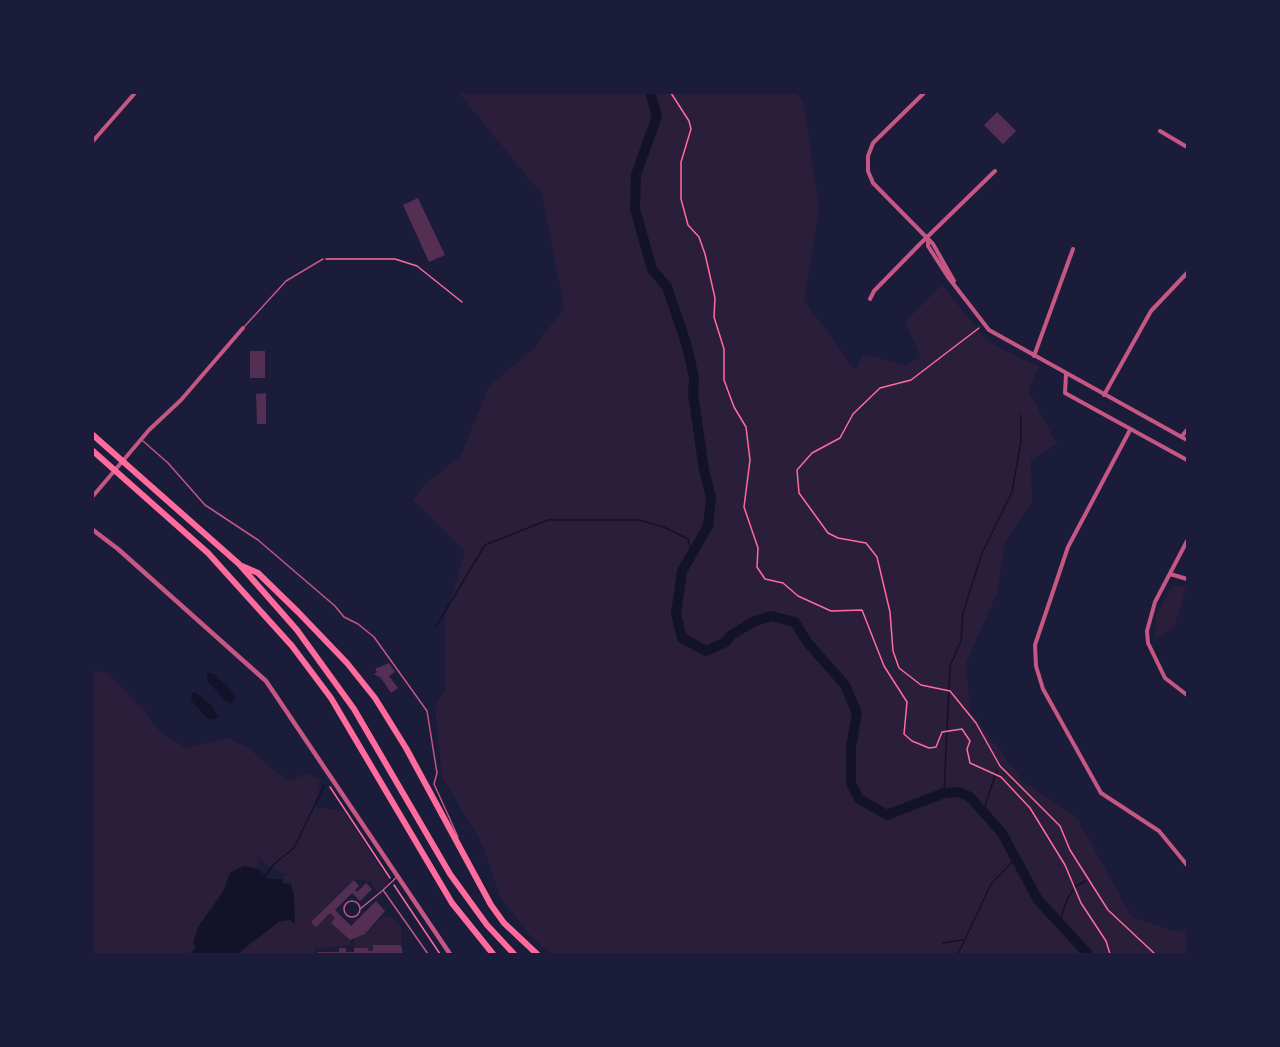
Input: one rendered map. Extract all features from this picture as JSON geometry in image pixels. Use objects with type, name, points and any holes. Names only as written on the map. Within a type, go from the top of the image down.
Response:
[{"type":"highway","points":[[93,435],[239,564],[297,630],[336,681],[450,874],[487,924],[514,954]]},
{"type":"highway","points":[[93,451],[208,553],[292,646],[331,698],[452,903],[493,954]]},
{"type":"highway","points":[[239,564],[258,573],[332,646],[375,698],[406,748],[491,905],[504,923],[537,954]]},
{"type":"street","points":[[93,141],[135,93]]},
{"type":"street","points":[[924,93],[873,143],[867,165],[873,183],[927,240],[928,246],[983,325],[1000,338],[1187,440]]},
{"type":"street","points":[[1160,131],[1187,146]]},
{"type":"street","points":[[870,299],[874,291],[995,171]]},
{"type":"street","points":[[1034,356],[1073,249]]},
{"type":"street","points":[[1104,395],[1151,311],[1187,273]]},
{"type":"street","points":[[93,496],[143,440],[149,430],[181,400],[243,328]]},
{"type":"street","points":[[1066,374],[1065,393],[1187,460]]},
{"type":"street","points":[[1130,430],[1068,547],[1035,645],[1036,666],[1043,689],[1094,784],[1108,799],[1159,831],[1187,865]]},
{"type":"street","points":[[1181,437],[1187,430]]},
{"type":"street","points":[[93,530],[118,549],[266,681],[450,954]]},
{"type":"street","points":[[1187,541],[1149,616],[1148,643],[1165,678],[1187,694]]},
{"type":"street","points":[[1170,573],[1187,579]]},
{"type":"lane","points":[[243,328],[286,281],[322,260]]},
{"type":"lane","points":[[143,440],[168,463],[205,505],[281,559],[335,606],[344,617],[358,624],[374,637],[427,711],[437,773],[434,784],[466,860]]},
{"type":"lane","points":[[360,909],[357,903],[352,902],[345,905],[344,910],[346,915],[354,917],[397,877]]},
{"type":"lane","points":[[383,890],[428,954]]},
{"type":"path","points":[[671,93],[689,121],[691,129],[681,162],[680,191],[688,225],[699,237],[705,254],[715,298],[714,317],[724,348],[724,381],[734,407],[747,427],[750,460],[744,507],[758,548],[756,567],[765,579],[783,583],[798,596],[831,610],[862,610],[884,666],[907,702],[904,734],[912,741],[929,748],[936,747],[944,731],[962,729],[969,741],[967,749],[970,763],[1000,777],[1030,808],[1065,865],[1081,903],[1106,941],[1110,954]]},
{"type":"path","points":[[322,260],[395,260],[417,266],[462,302]]},
{"type":"path","points":[[983,325],[911,380],[880,388],[853,414],[840,438],[812,453],[797,470],[799,494],[828,533],[838,538],[866,543],[877,557],[890,612],[893,651],[899,668],[921,685],[950,691],[976,723],[1000,765],[1060,826],[1070,850],[1108,910],[1155,954]]},
{"type":"path","points":[[328,784],[440,954]]},
{"type":"shaded area","points":[[459,93],[796,93],[804,105],[819,209],[804,300],[855,370],[864,354],[905,365],[921,357],[905,322],[942,285],[987,341],[1039,367],[1028,390],[1057,444],[1031,460],[1032,502],[1006,540],[997,594],[966,663],[970,711],[1023,781],[1077,818],[1132,917],[1177,932],[1187,929],[1187,954],[550,954],[528,933],[501,898],[481,842],[442,777],[435,707],[445,690],[445,616],[465,552],[413,500],[425,484],[460,457],[489,386],[532,350],[564,308],[542,195]]},
{"type":"shaded area","points":[[1175,585],[1186,588],[1174,628],[1155,639],[1156,616],[1169,591]]},
{"type":"shaded area","points":[[93,671],[107,673],[145,712],[161,733],[186,748],[228,738],[248,748],[287,781],[308,774],[320,780],[315,807],[343,810],[389,881],[377,892],[370,880],[367,882],[363,879],[353,880],[311,922],[330,913],[335,918],[331,923],[350,940],[350,946],[315,948],[314,954],[237,954],[276,923],[294,918],[294,896],[282,882],[285,874],[273,869],[257,857],[258,869],[244,866],[230,873],[223,892],[198,927],[193,943],[196,947],[190,954],[93,954]]},
{"type":"shaded area","points":[[207,673],[214,674],[236,696],[231,704],[225,701],[208,681]]},
{"type":"shaded area","points":[[195,692],[211,705],[219,717],[210,720],[205,716],[191,700],[192,693]]},
{"type":"shaded area","points":[[244,866],[258,869],[268,879],[283,879],[283,883],[291,884],[295,924],[290,920],[280,921],[237,954],[190,954],[196,947],[193,943],[198,927],[223,892],[230,873]]},
{"type":"shaded area","points":[[390,916],[401,927],[401,945],[373,945],[373,951],[368,951],[368,948],[354,948],[354,940],[360,934],[365,934],[382,918]]},
{"type":"building","points":[[997,112],[1016,131],[1003,144],[984,125]]},
{"type":"building","points":[[418,198],[445,255],[429,262],[403,205]]},
{"type":"building","points":[[250,351],[265,351],[265,378],[250,378]]},
{"type":"building","points":[[266,393],[266,424],[257,424],[256,394]]},
{"type":"building","points":[[389,663],[395,672],[389,676],[398,688],[391,693],[381,678],[374,674],[377,672],[375,669]]},
{"type":"building","points":[[354,880],[359,886],[355,890],[357,892],[366,883],[372,889],[360,901],[352,893],[335,910],[351,926],[376,901],[385,911],[365,934],[350,940],[331,923],[335,918],[330,913],[316,927],[311,922]]},
{"type":"building","points":[[373,945],[401,945],[403,954],[317,954],[317,952],[339,952],[339,948],[346,948],[346,952],[354,952],[354,948],[368,948],[368,951],[373,951]]},
{"type":"waterway","points":[[650,93],[657,116],[636,175],[635,209],[652,269],[667,287],[687,346],[694,378],[693,394],[704,470],[711,498],[708,526],[682,571],[676,614],[682,638],[706,651],[726,642],[731,635],[753,622],[771,616],[795,622],[807,642],[845,685],[857,713],[851,747],[851,783],[859,799],[887,815],[944,793],[959,792],[970,797],[1002,833],[1038,900],[1088,954]]},
{"type":"waterway","points":[[944,793],[950,666],[961,641],[963,613],[982,553],[1012,492],[1021,441],[1021,415]]},
{"type":"waterway","points":[[435,628],[485,545],[548,520],[639,520],[664,527],[688,539],[692,554]]},
{"type":"waterway","points":[[984,809],[997,770]]},
{"type":"waterway","points":[[264,877],[275,863],[294,848],[324,786]]},
{"type":"waterway","points":[[958,954],[991,884],[1014,860]]},
{"type":"waterway","points":[[1059,922],[1068,898],[1076,886],[1086,881]]},
{"type":"waterway","points":[[943,943],[963,940]]}]
